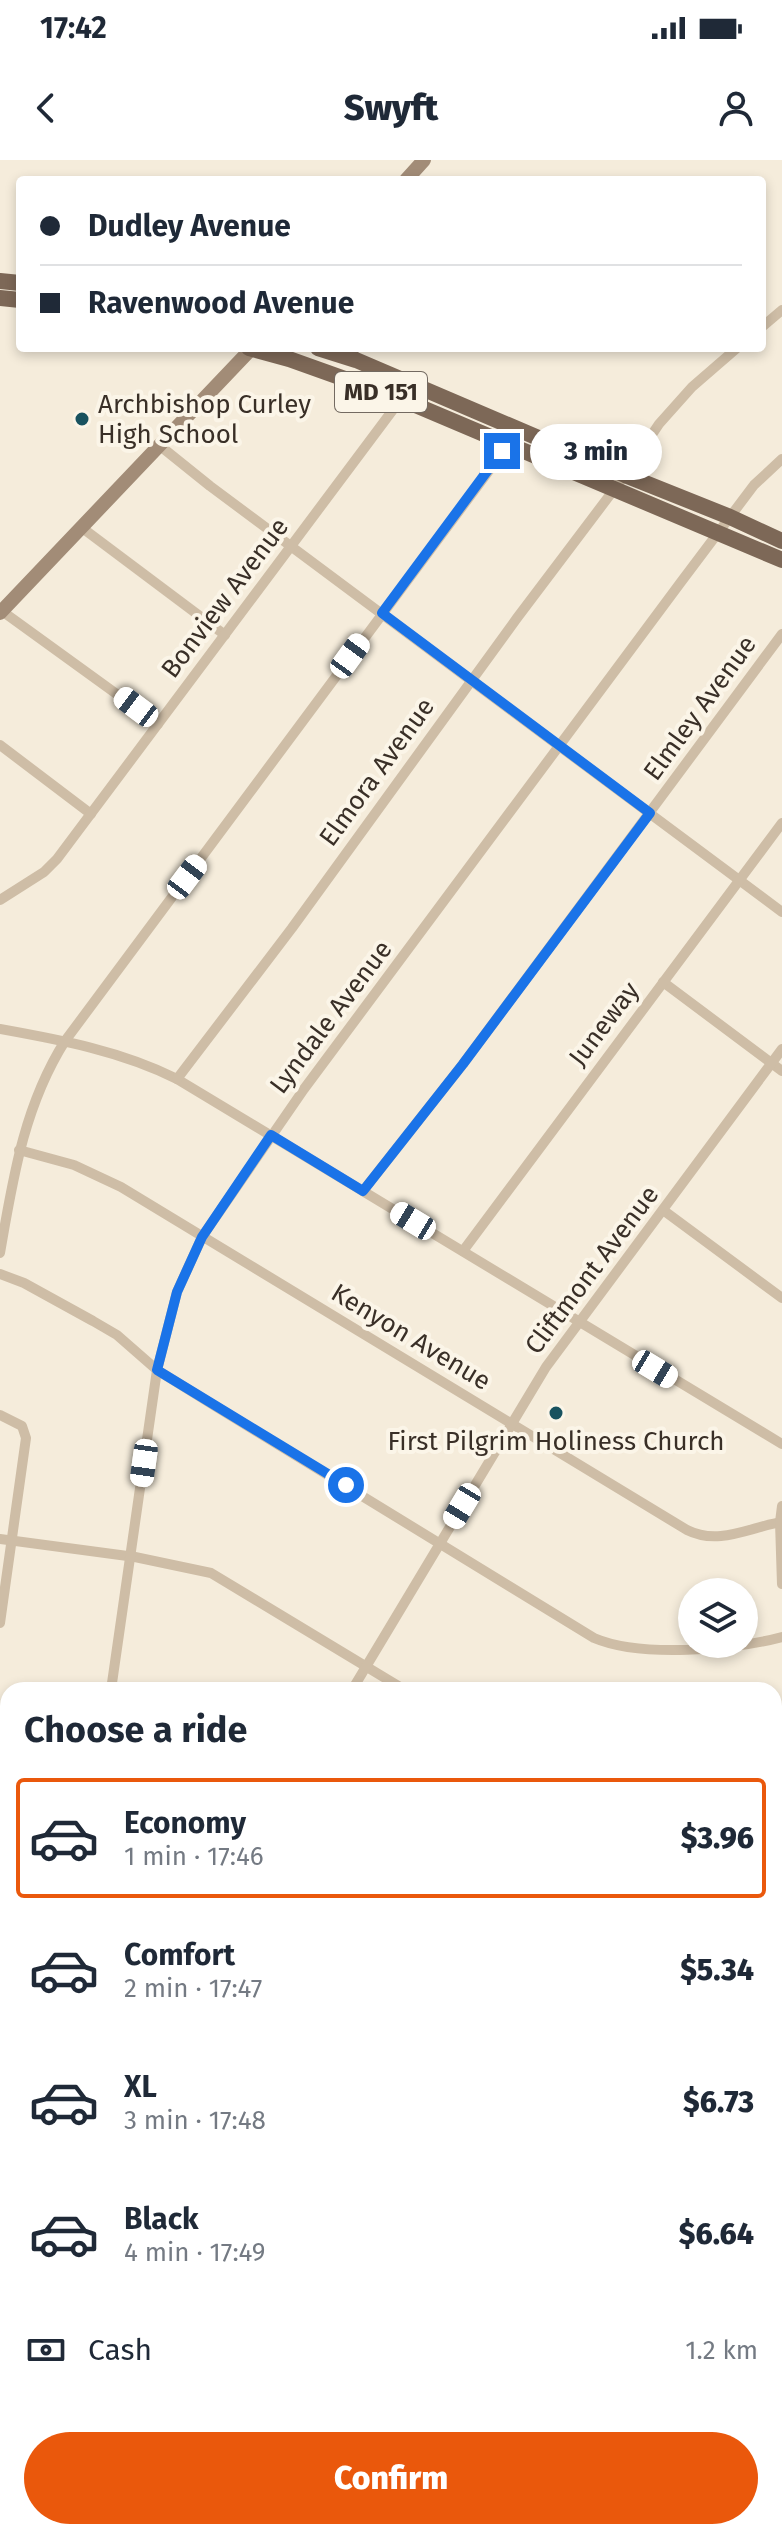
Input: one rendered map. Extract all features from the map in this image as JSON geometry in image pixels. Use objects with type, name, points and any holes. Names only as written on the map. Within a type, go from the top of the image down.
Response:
[{"type":"main road","points":[[410,176],[424,160]]},
{"type":"main road","points":[[1,612],[247,352]]},
{"type":"main road","name":"MD 151","points":[[265,352],[401,399],[508,443],[730,517],[782,541]]},
{"type":"main road","name":"MD 151","points":[[331,352],[520,429],[718,533],[782,560]]},
{"type":"street","points":[[766,324],[782,310]]},
{"type":"street","name":"Elmora Avenue","points":[[177,1079],[274,952],[677,402],[733,352]]},
{"type":"street","name":"Bonview Avenue","points":[[0,900],[44,872],[57,859],[412,384]]},
{"type":"street","points":[[0,1253],[19,1150],[36,1095],[50,1064],[520,429]]},
{"type":"street","points":[[159,445],[782,912]]},
{"type":"street","name":"Lyndale Avenue","points":[[112,1682],[157,1370],[177,1292],[202,1237],[271,1135],[559,746],[754,485],[782,459]]},
{"type":"street","points":[[81,527],[225,635]]},
{"type":"street","points":[[1,612],[158,724]]},
{"type":"street","name":"Elmley Avenue","points":[[363,1191],[472,1053],[782,634]]},
{"type":"street","points":[[0,745],[91,814]]},
{"type":"street","name":"Juneway","points":[[463,1251],[782,823]]},
{"type":"street","points":[[663,982],[782,1071]]},
{"type":"street","points":[[0,1029],[65,1041],[135,1060],[177,1079],[782,1444]]},
{"type":"street","name":"Cliftmont Avenue","points":[[356,1682],[546,1367],[782,1049]]},
{"type":"street","name":"Kenyon Avenue","points":[[19,1150],[74,1165],[110,1181],[694,1534],[725,1536],[781,1522]]},
{"type":"street","points":[[663,1210],[782,1298]]},
{"type":"street","points":[[0,1274],[24,1283],[117,1335],[157,1370],[594,1638],[631,1648],[703,1649],[782,1637]]},
{"type":"street","points":[[0,1415],[22,1426],[26,1438],[6,1539],[0,1623]]},
{"type":"street","points":[[782,1506],[782,1584]]},
{"type":"street","points":[[6,1539],[131,1556],[211,1573],[393,1682]]},
{"type":"place","name":"Archbishop Curley High School","points":[[82,419]]},
{"type":"place","name":"First Pilgrim Holiness Church","points":[[556,1413]]},
{"type":"route","points":[[346,1485],[157,1370],[177,1292],[202,1237],[271,1135],[363,1191],[429,1109],[650,813],[382,613],[502,451]]}]
